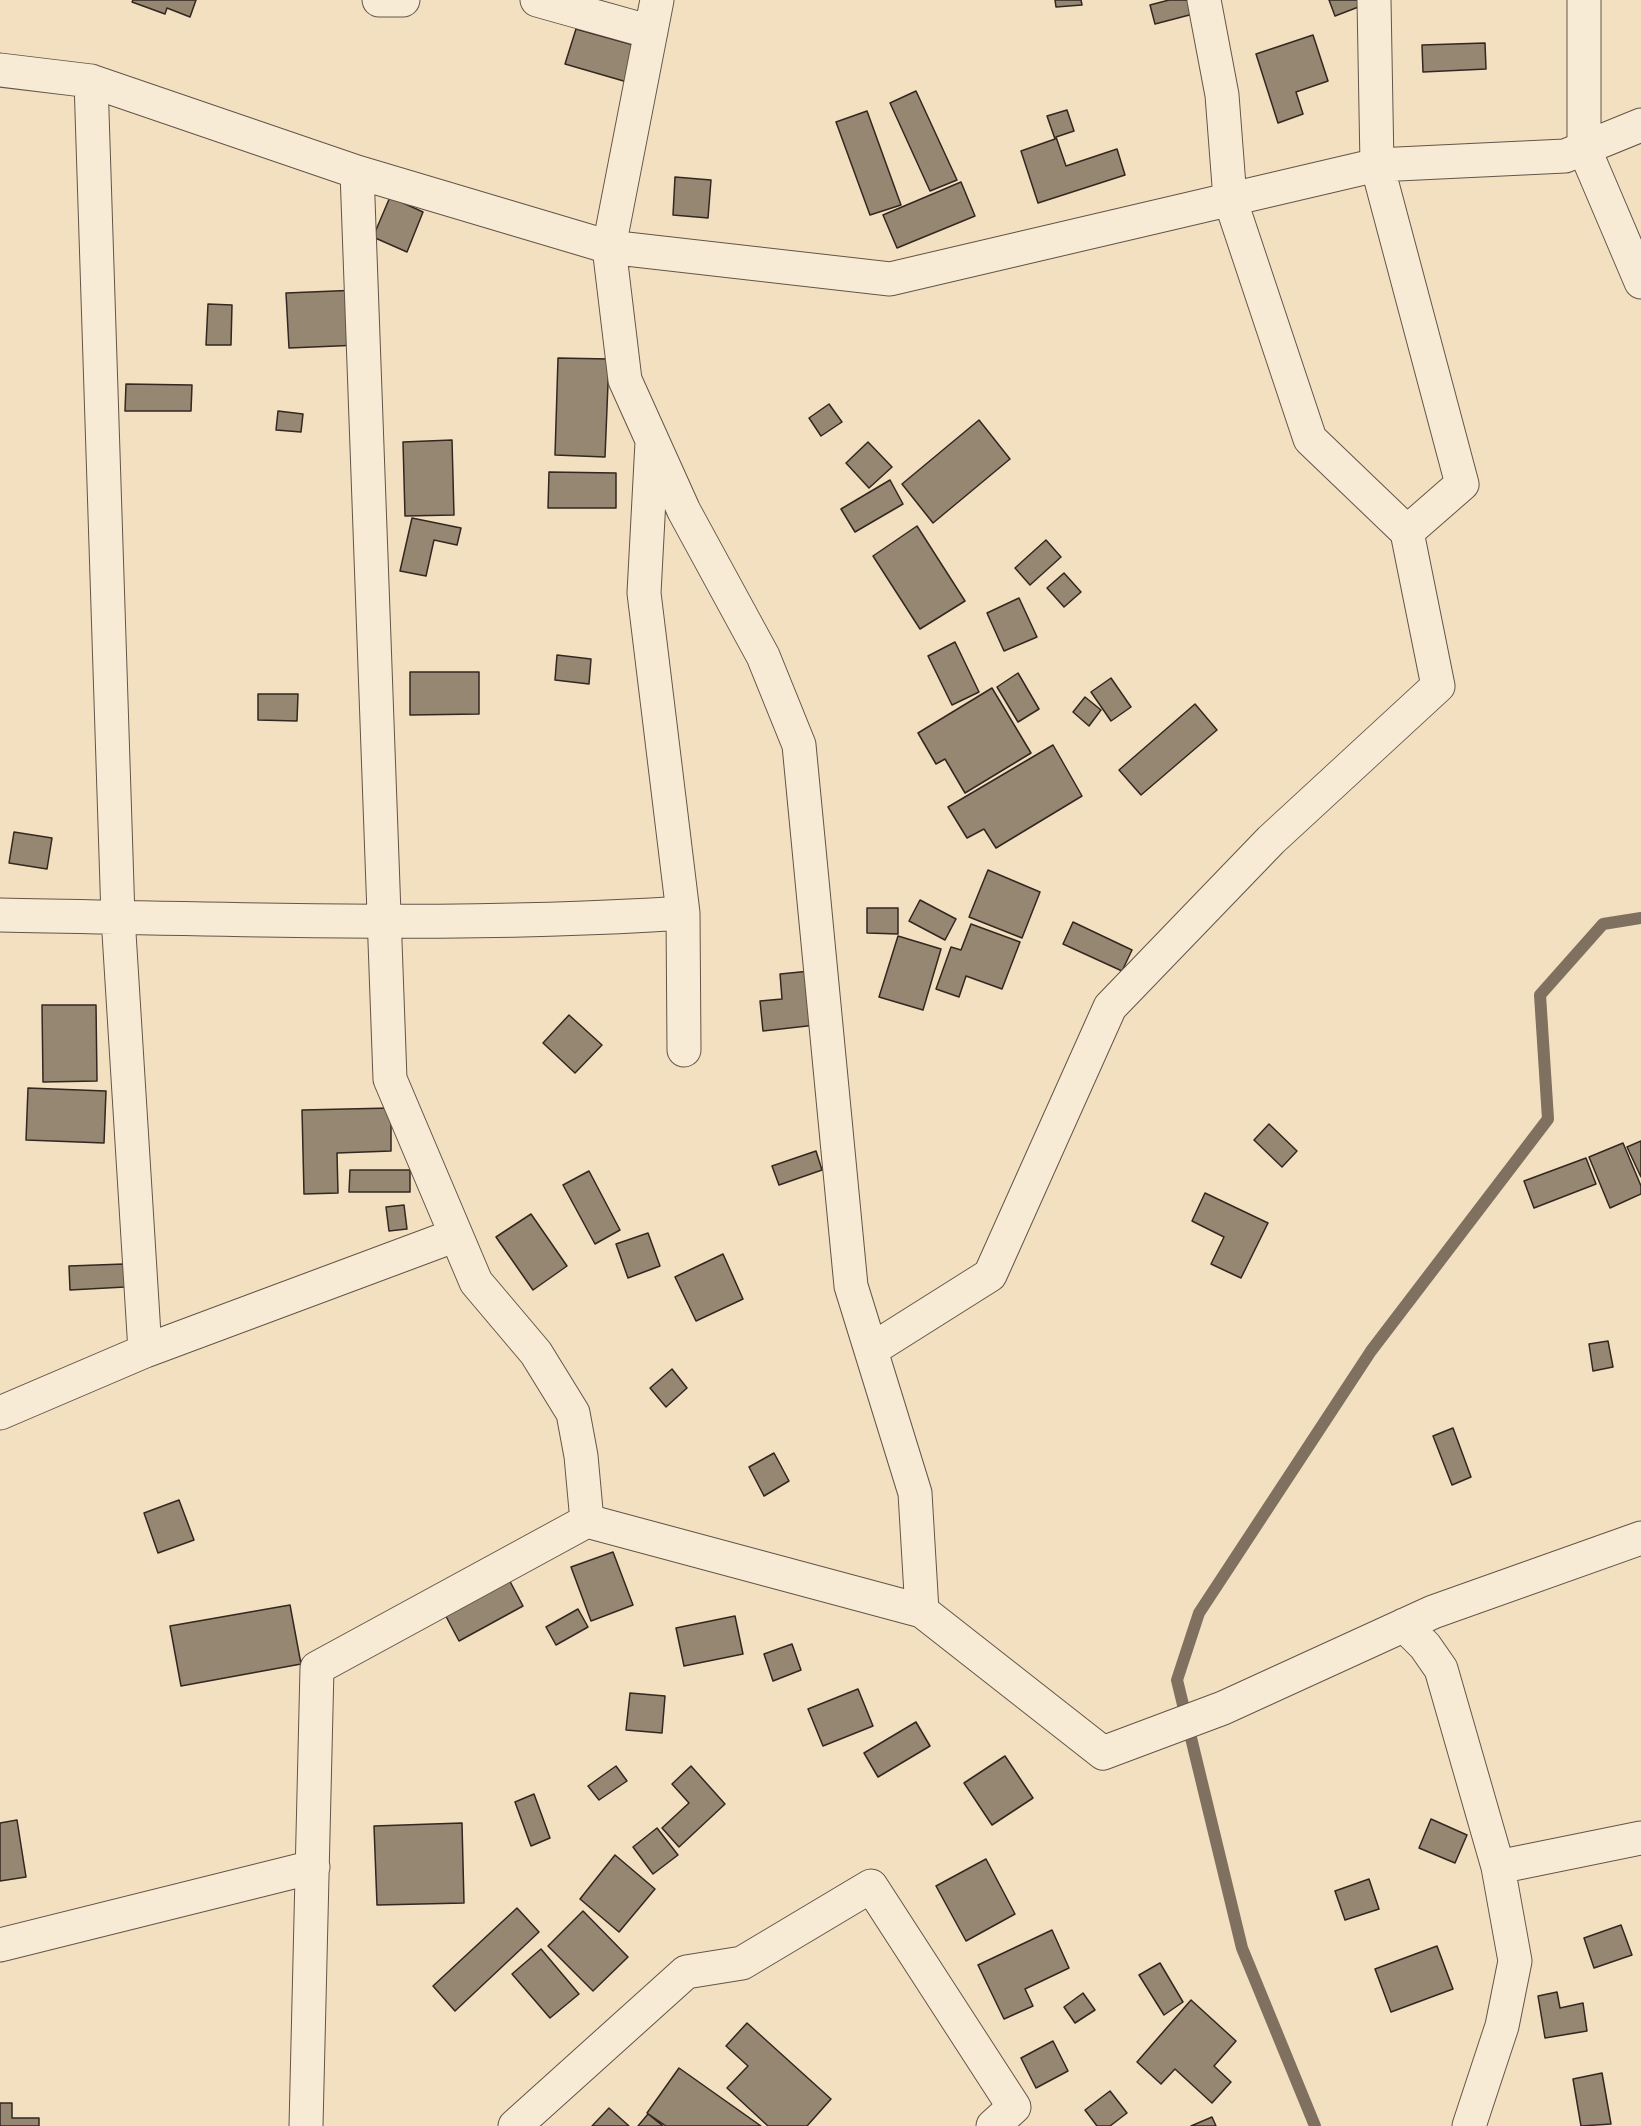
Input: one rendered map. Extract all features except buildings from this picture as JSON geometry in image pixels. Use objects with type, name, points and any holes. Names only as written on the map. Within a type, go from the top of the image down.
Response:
[{"type":"street","points":[[379,0],[403,0]]},
{"type":"street","points":[[537,0],[651,32]]},
{"type":"street","points":[[657,0],[609,247],[626,380],[684,511],[763,657],[799,745],[851,1286],[915,1493],[922,1611]]},
{"type":"street","points":[[871,1350],[990,1275],[1110,1007],[1271,840],[1438,686],[1407,532],[1310,439],[1230,199],[1222,95],[1203,0]]},
{"type":"street","points":[[1374,0],[1377,165],[1462,484],[1407,532]]},
{"type":"street","points":[[1584,0],[1584,148],[1641,282]]},
{"type":"street","points":[[0,70],[91,81],[357,172],[609,247],[890,279],[1377,165],[1564,156],[1641,125]]},
{"type":"street","points":[[91,81],[118,917],[145,1351]]},
{"type":"street","points":[[357,172],[390,1079],[476,1282],[536,1353],[573,1413],[581,1456],[587,1521]]},
{"type":"street","points":[[652,440],[644,593],[683,914],[684,1050]]},
{"type":"street","points":[[0,915],[386,921],[614,918],[683,914]]},
{"type":"street","points":[[0,1413],[145,1351],[456,1236]]},
{"type":"street","points":[[306,2126],[317,1668],[587,1521],[922,1611],[1102,1753],[1223,1708],[1444,1608],[1641,1538]]},
{"type":"street","points":[[1404,1625],[1425,1646],[1441,1669],[1498,1867],[1515,1961],[1503,2025],[1469,2126]]},
{"type":"street","points":[[1498,1867],[1641,1838]]},
{"type":"street","points":[[0,1945],[313,1868]]},
{"type":"street","points":[[515,2126],[686,1972],[742,1963],[871,1886],[1014,2107],[993,2126]]},
{"type":"waterway","points":[[1315,2126],[1242,1948],[1177,1680],[1199,1613],[1371,1351],[1548,1119],[1540,995],[1603,924],[1641,918]]}]
